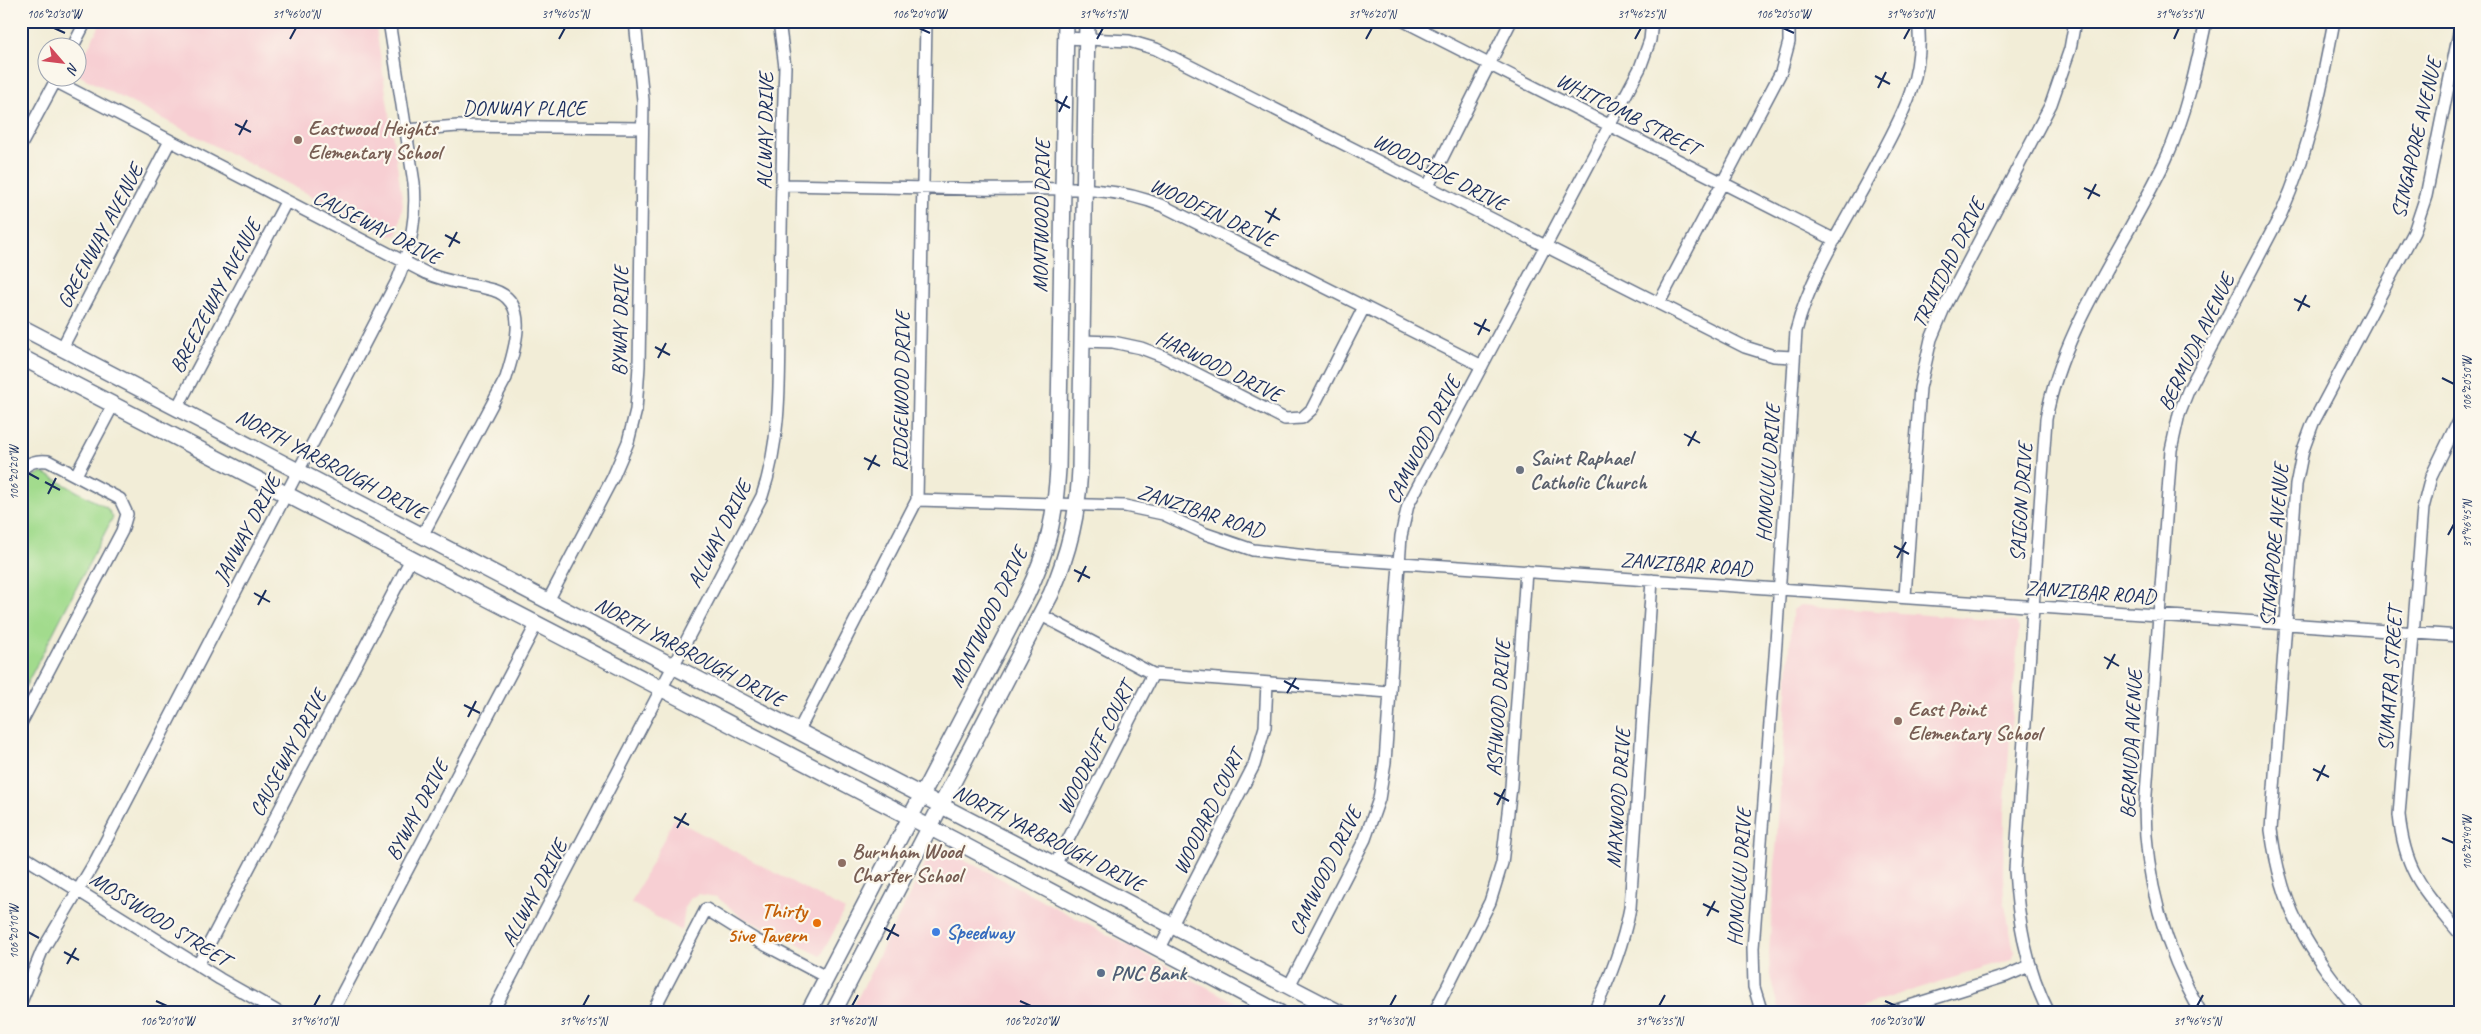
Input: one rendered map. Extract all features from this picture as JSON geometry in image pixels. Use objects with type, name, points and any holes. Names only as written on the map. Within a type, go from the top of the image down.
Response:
[{"type":"main road","name":"MONTWOOD DRIVE","points":[[808,1013],[1041,564],[1050,537],[1056,504],[1066,21]]},
{"type":"main road","name":"MONTWOOD DRIVE","points":[[833,1013],[1041,615],[1064,565],[1078,504],[1087,21]]},
{"type":"main road","name":"NORTH YARBROUGH DRIVE","points":[[21,327],[1340,1013]]},
{"type":"main road","points":[[21,357],[929,827],[1280,1013]]},
{"type":"street","points":[[77,38],[86,21]]},
{"type":"street","name":"JANWAY DRIVE","points":[[21,1002],[42,951],[79,890],[298,472],[409,252],[416,208],[389,21]]},
{"type":"street","name":"BYWAY DRIVE","points":[[548,601],[613,477],[633,425],[638,366],[642,128],[642,80],[635,21]]},
{"type":"street","name":"ALLWAY DRIVE","points":[[492,1013],[762,496],[774,456],[777,425],[785,67],[779,21]]},
{"type":"street","name":"RIDGEWOOD DRIVE","points":[[798,732],[917,500],[926,21]]},
{"type":"street","name":"WHITCOMB STREET","points":[[1404,21],[1835,240]]},
{"type":"street","points":[[1428,186],[1511,21]]},
{"type":"street","name":"CAMWOOD DRIVE","points":[[1289,986],[1358,855],[1379,799],[1385,762],[1401,536],[1408,505],[1546,248],[1645,58],[1652,21]]},
{"type":"street","points":[[1659,303],[1781,72],[1789,42],[1789,21]]},
{"type":"street","name":"HONOLULU DRIVE","points":[[1762,1013],[1754,987],[1753,948],[1792,399],[1793,357],[1801,313],[1835,240],[1866,186],[1911,95],[1920,52],[1918,21]]},
{"type":"street","name":"TRINIDAD DRIVE","points":[[1906,596],[1920,388],[1931,339],[1944,308],[2051,104],[2070,49],[2075,21]]},
{"type":"street","name":"SAIGON DRIVE","points":[[2049,1013],[2029,966],[2017,902],[2015,870],[2046,419],[2051,392],[2067,347],[2157,178],[2178,133],[2192,89],[2206,21]]},
{"type":"street","name":"BERMUDA AVENUE","points":[[2200,1013],[2170,948],[2155,902],[2145,842],[2145,808],[2171,450],[2179,414],[2196,374],[2281,214],[2294,184],[2317,113],[2334,21]]},
{"type":"street","name":"SINGAPORE AVENUE","points":[[2359,1013],[2315,957],[2299,930],[2276,867],[2271,830],[2296,485],[2303,450],[2313,423],[2414,232],[2426,196],[2460,28]]},
{"type":"street","name":"WOODSIDE DRIVE","points":[[1066,38],[1129,41],[1156,49],[1745,348],[1774,356],[1793,357]]},
{"type":"street","points":[[21,145],[51,88]]},
{"type":"street","name":"CAUSEWAY DRIVE","points":[[73,88],[286,202],[440,279],[502,294],[512,303],[518,322],[514,353],[506,378],[422,536]]},
{"type":"street","name":"DONWAY PLACE","points":[[406,130],[486,126],[642,128]]},
{"type":"street","name":"GREENWAY AVENUE","points":[[62,348],[170,141]]},
{"type":"street","name":"WOODFIN DRIVE","points":[[783,185],[979,189],[1062,188],[1132,195],[1163,206],[1482,366]]},
{"type":"street","name":"BREEZEWAY AVENUE","points":[[177,408],[286,202]]},
{"type":"street","name":"HARWOOD DRIVE","points":[[1082,340],[1113,342],[1148,350],[1285,419],[1298,419],[1312,409],[1364,307]]},
{"type":"street","points":[[76,475],[113,405]]},
{"type":"street","name":"SUMATRA STREET","points":[[2460,417],[2431,477],[2420,524],[2399,806],[2402,844],[2415,877],[2460,934]]},
{"type":"street","points":[[21,471],[28,464],[39,460],[76,475],[120,499],[125,506],[126,519],[21,723]]},
{"type":"street","name":"ZANZIBAR ROAD","points":[[917,500],[1125,506],[1150,510],[1219,539],[1253,550],[1400,563],[1906,596],[2286,625],[2460,636]]},
{"type":"street","name":"CAUSEWAY DRIVE","points":[[198,965],[411,559]]},
{"type":"street","name":"ASHWOOD DRIVE","points":[[1434,1013],[1490,902],[1502,863],[1511,787],[1526,571]]},
{"type":"street","name":"MAXWOOD DRIVE","points":[[1593,1013],[1616,963],[1625,934],[1630,908],[1652,580]]},
{"type":"street","points":[[1041,615],[1153,674],[1389,692]]},
{"type":"street","name":"BYWAY DRIVE","points":[[332,1013],[536,625]]},
{"type":"street","name":"WOODRUFF COURT","points":[[1055,865],[1153,674]]},
{"type":"street","name":"WOODARD COURT","points":[[1159,950],[1254,765],[1265,726],[1267,683]]},
{"type":"street","name":"MOSSWOOD STREET","points":[[21,855],[198,965],[280,1013]]},
{"type":"street","points":[[652,1013],[706,909],[754,940],[826,977]]},
{"type":"street","points":[[1887,1013],[2006,976],[2029,966]]},
{"type":"shaded area","name":"Eastwood Heights Elementary School","points":[[102,21],[375,21],[403,204],[397,235],[389,236],[88,80],[88,48]]},
{"type":"shaded area","name":"East Point Elementary School","points":[[1800,605],[2016,622],[2019,628],[2004,814],[2003,873],[2004,899],[2014,952],[2011,960],[1838,1013],[1779,1013],[1770,975],[1769,952],[1792,617],[1793,610]]},
{"type":"shaded area","points":[[674,819],[845,910],[821,956],[740,916],[717,897],[698,894],[691,898],[685,907],[682,931],[631,903]]},
{"type":"shaded area","points":[[941,847],[1256,1013],[850,1013],[931,852]]},
{"type":"green space","points":[[42,472],[107,508],[113,517],[21,695],[21,492],[28,480]]},
{"type":"place","name":"Eastwood Heights Elementary School","points":[[298,140]]},
{"type":"place","name":"Saint Raphael Catholic Church","points":[[1520,470]]},
{"type":"place","name":"East Point Elementary School","points":[[1898,721]]},
{"type":"place","name":"Burnham Wood Charter School","points":[[842,863]]},
{"type":"place","name":"Thirty 5ive Tavern","points":[[817,923]]},
{"type":"place","name":"Speedway","points":[[936,932]]},
{"type":"place","name":"PNC Bank","points":[[1101,973]]}]
